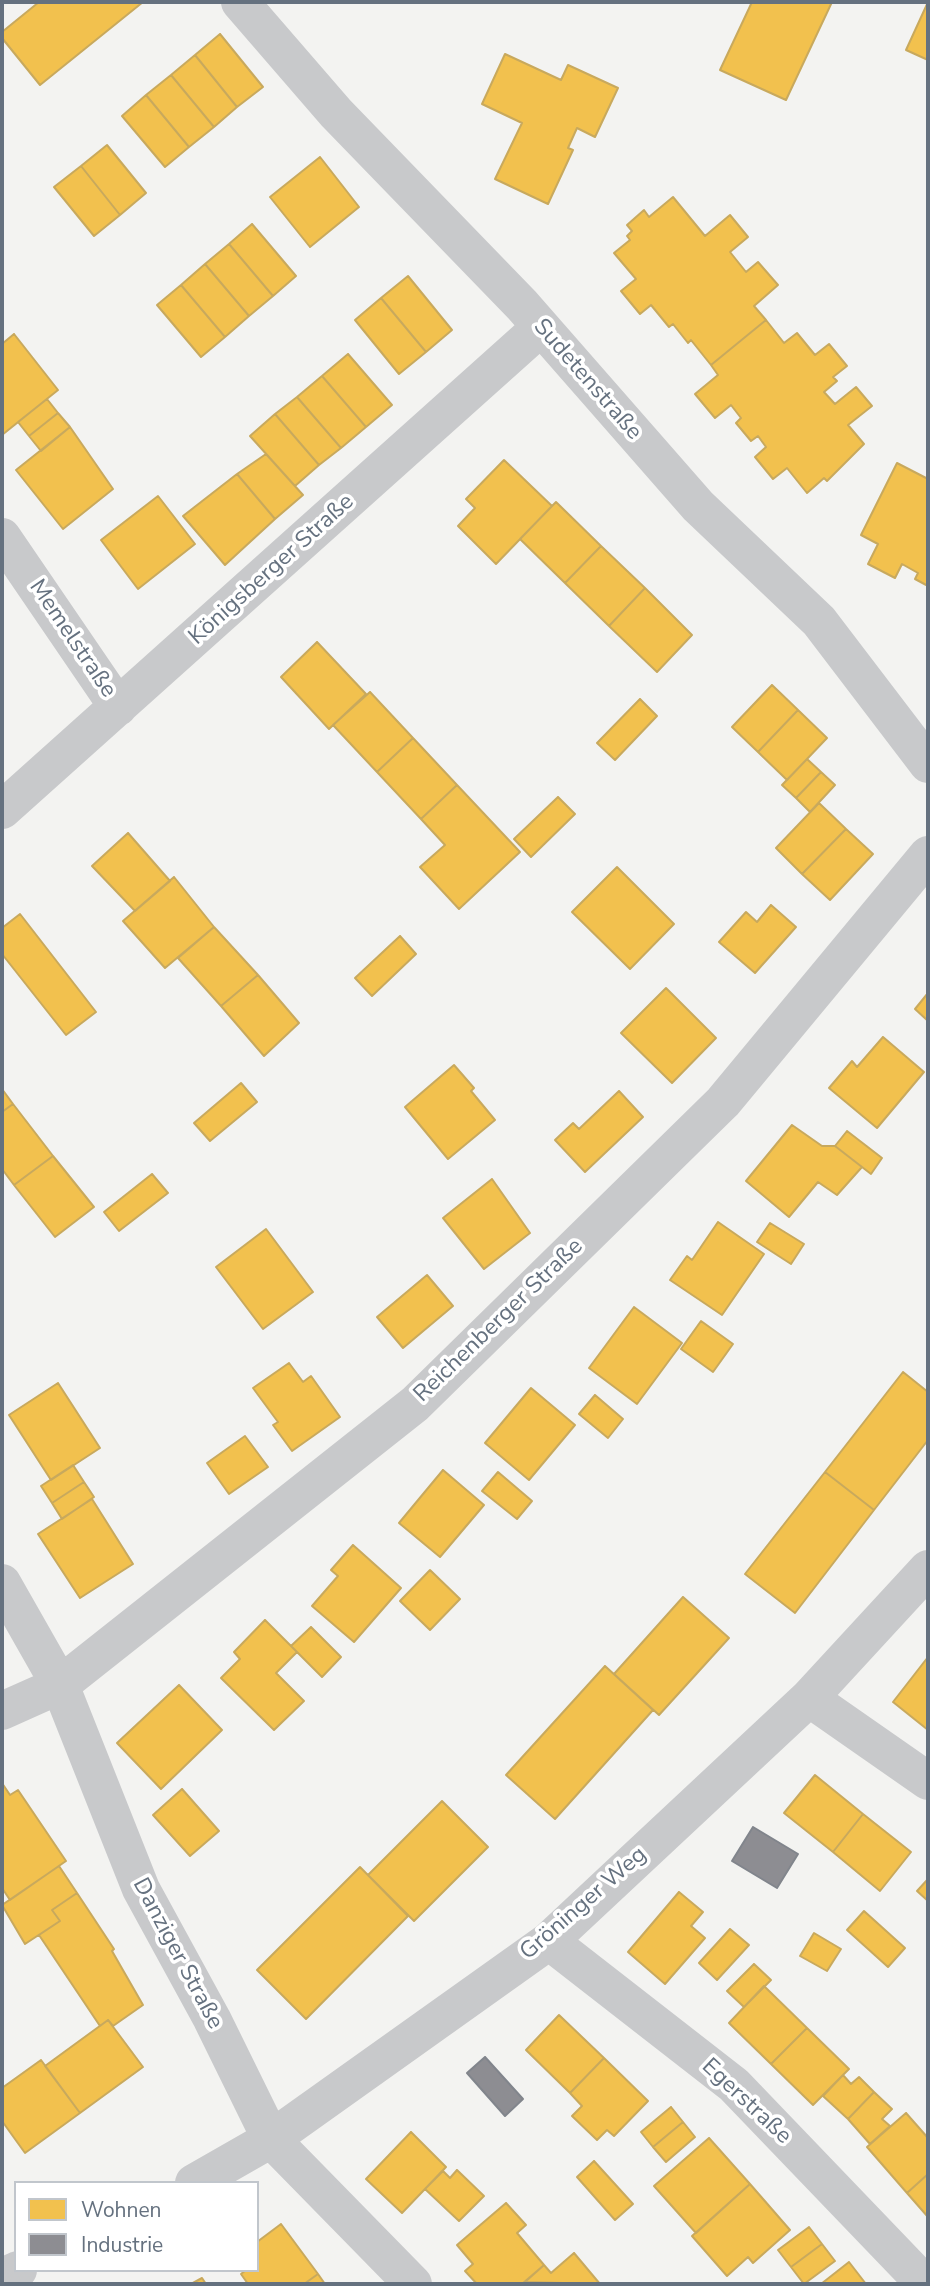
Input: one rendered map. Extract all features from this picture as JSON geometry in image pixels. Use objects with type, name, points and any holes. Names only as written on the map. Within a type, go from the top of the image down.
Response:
[{"type":"street","name":"Sudetenstraße","points":[[240,2],[336,113],[522,305],[698,506],[818,621],[928,764]]},
{"type":"street","name":"Königsberger Straße","points":[[2,810],[540,328]]},
{"type":"street","name":"Memelstraße","points":[[2,537],[118,707]]},
{"type":"street","name":"Reichenberger Straße","points":[[2,1712],[60,1685],[415,1404],[723,1102],[928,855]]},
{"type":"street","name":"Gröninger Weg","points":[[197,2181],[271,2138],[548,1941],[809,1698],[928,1569]]},
{"type":"street","name":"Danziger Straße","points":[[2,1583],[60,1685],[141,1889],[212,2020],[271,2138],[413,2284]]},
{"type":"street","points":[[809,1698],[928,1782]]},
{"type":"street","name":"Egerstraße","points":[[548,1941],[734,2085],[925,2284]]},
{"type":"building: Wohnen","points":[[39,2],[143,2],[40,85],[2,38],[2,32]]},
{"type":"building: Wohnen","points":[[752,2],[832,2],[786,100],[720,70]]},
{"type":"building: Wohnen","points":[[928,2],[928,60],[906,50]]},
{"type":"building: Wohnen","points":[[220,34],[263,87],[237,107],[195,55]]},
{"type":"building: Wohnen","points":[[505,54],[561,80],[568,65],[618,88],[595,137],[577,128],[568,148],[573,150],[548,204],[495,179],[522,123],[482,104]]},
{"type":"building: Wohnen","points":[[195,55],[237,107],[214,127],[171,75]]},
{"type":"building: Wohnen","points":[[171,75],[214,127],[189,147],[146,95]]},
{"type":"building: Wohnen","points":[[146,95],[189,147],[165,167],[122,116]]},
{"type":"building: Wohnen","points":[[107,145],[146,193],[120,215],[81,166]]},
{"type":"building: Wohnen","points":[[320,157],[359,207],[310,247],[270,197]]},
{"type":"building: Wohnen","points":[[81,166],[120,215],[94,236],[54,187]]},
{"type":"building: Wohnen","points":[[673,197],[705,236],[730,215],[748,237],[730,252],[746,272],[758,262],[778,285],[754,306],[766,320],[711,365],[691,340],[688,343],[673,324],[669,327],[651,305],[640,314],[621,291],[636,279],[614,253],[630,240],[627,236],[632,231],[627,225],[644,210],[649,217]]},
{"type":"building: Wohnen","points":[[252,224],[296,276],[273,296],[229,244]]},
{"type":"building: Wohnen","points":[[229,244],[273,296],[249,316],[205,264]]},
{"type":"building: Wohnen","points":[[205,264],[249,316],[225,337],[181,285]]},
{"type":"building: Wohnen","points":[[408,276],[452,330],[426,352],[381,298]]},
{"type":"building: Wohnen","points":[[181,285],[225,337],[201,357],[157,305]]},
{"type":"building: Wohnen","points":[[381,298],[426,352],[399,374],[355,320]]},
{"type":"building: Wohnen","points":[[766,320],[784,343],[797,333],[815,355],[829,344],[847,366],[833,377],[837,381],[824,392],[835,404],[856,387],[872,406],[848,425],[864,444],[827,481],[824,478],[807,493],[787,468],[773,479],[755,457],[766,447],[758,436],[751,441],[736,423],[741,418],[731,405],[715,418],[695,394],[718,375],[711,365]]},
{"type":"building: Wohnen","points":[[14,334],[58,390],[2,435],[2,344]]},
{"type":"building: Wohnen","points":[[348,354],[392,405],[366,427],[322,376]]},
{"type":"building: Wohnen","points":[[322,376],[366,427],[341,448],[297,397]]},
{"type":"building: Wohnen","points":[[297,397],[341,448],[319,465],[275,414]]},
{"type":"building: Wohnen","points":[[47,399],[58,413],[29,436],[18,422]]},
{"type":"building: Wohnen","points":[[58,413],[70,427],[41,451],[29,436]]},
{"type":"building: Wohnen","points":[[275,414],[319,465],[295,486],[250,436]]},
{"type":"building: Wohnen","points":[[70,427],[113,489],[63,529],[16,470]]},
{"type":"building: Wohnen","points":[[266,454],[303,495],[275,519],[237,474]]},
{"type":"building: Wohnen","points":[[504,460],[552,506],[496,564],[458,526],[475,508],[466,499]]},
{"type":"building: Wohnen","points":[[897,463],[928,479],[928,586],[915,579],[918,573],[902,564],[895,578],[868,564],[878,544],[861,535]]},
{"type":"building: Wohnen","points":[[237,474],[275,519],[225,565],[183,516]]},
{"type":"building: Wohnen","points":[[158,496],[195,544],[138,589],[101,540]]},
{"type":"building: Wohnen","points":[[556,502],[601,546],[565,583],[520,539]]},
{"type":"building: Wohnen","points":[[601,546],[645,588],[609,626],[565,583]]},
{"type":"building: Wohnen","points":[[645,588],[692,635],[657,672],[609,626]]},
{"type":"building: Wohnen","points":[[317,642],[366,694],[329,729],[281,677]]},
{"type":"building: Wohnen","points":[[772,685],[798,710],[758,752],[732,727]]},
{"type":"building: Wohnen","points":[[370,692],[413,738],[377,772],[333,725]]},
{"type":"building: Wohnen","points":[[640,699],[657,716],[615,760],[597,743]]},
{"type":"building: Wohnen","points":[[798,710],[827,738],[787,780],[758,752]]},
{"type":"building: Wohnen","points":[[413,738],[457,785],[421,819],[377,772]]},
{"type":"building: Wohnen","points":[[807,759],[821,772],[796,798],[782,785]]},
{"type":"building: Wohnen","points":[[821,772],[835,785],[810,812],[796,798]]},
{"type":"building: Wohnen","points":[[457,785],[520,852],[459,909],[420,867],[445,845],[421,819]]},
{"type":"building: Wohnen","points":[[558,797],[575,814],[531,857],[514,839]]},
{"type":"building: Wohnen","points":[[819,803],[846,829],[802,874],[776,848]]},
{"type":"building: Wohnen","points":[[846,829],[873,854],[830,900],[802,874]]},
{"type":"building: Wohnen","points":[[128,833],[170,881],[135,911],[92,866]]},
{"type":"building: Wohnen","points":[[617,867],[674,924],[630,969],[572,912]]},
{"type":"building: Wohnen","points":[[174,877],[214,927],[165,968],[123,921]]},
{"type":"building: Wohnen","points":[[771,905],[796,927],[755,973],[719,942],[746,912],[757,922]]},
{"type":"building: Wohnen","points":[[20,914],[96,1012],[66,1035],[2,954],[2,928]]},
{"type":"building: Wohnen","points":[[214,927],[258,975],[221,1006],[178,958]]},
{"type":"building: Wohnen","points":[[400,936],[416,954],[372,996],[355,978]]},
{"type":"building: Wohnen","points":[[258,975],[299,1023],[264,1056],[221,1006]]},
{"type":"building: Wohnen","points":[[666,988],[716,1038],[672,1083],[621,1033]]},
{"type":"building: Wohnen","points":[[928,993],[928,1021],[915,1009]]},
{"type":"building: Wohnen","points":[[883,1037],[924,1072],[877,1128],[829,1088],[852,1061],[857,1067]]},
{"type":"building: Wohnen","points":[[454,1065],[474,1088],[471,1091],[495,1120],[448,1159],[405,1107]]},
{"type":"building: Wohnen","points":[[241,1083],[257,1102],[210,1141],[194,1123]]},
{"type":"building: Wohnen","points":[[2,1089],[13,1104],[2,1112]]},
{"type":"building: Wohnen","points":[[619,1091],[643,1117],[585,1172],[555,1140],[573,1123],[579,1129]]},
{"type":"building: Wohnen","points":[[13,1104],[53,1156],[14,1185],[2,1169],[2,1112]]},
{"type":"building: Wohnen","points":[[792,1125],[822,1146],[835,1146],[862,1167],[837,1195],[818,1182],[789,1217],[746,1181]]},
{"type":"building: Wohnen","points":[[847,1131],[882,1158],[871,1174],[835,1146]]},
{"type":"building: Wohnen","points":[[53,1156],[94,1207],[55,1237],[14,1185]]},
{"type":"building: Wohnen","points":[[152,1174],[168,1193],[119,1231],[104,1212]]},
{"type":"building: Wohnen","points":[[492,1179],[530,1233],[484,1269],[443,1218]]},
{"type":"building: Wohnen","points":[[718,1222],[764,1254],[722,1315],[670,1280],[687,1256],[692,1260]]},
{"type":"building: Wohnen","points":[[770,1223],[804,1244],[791,1264],[757,1242]]},
{"type":"building: Wohnen","points":[[266,1229],[313,1292],[263,1329],[216,1267]]},
{"type":"building: Wohnen","points":[[427,1275],[453,1306],[403,1348],[377,1317]]},
{"type":"building: Wohnen","points":[[634,1307],[682,1343],[637,1404],[589,1368]]},
{"type":"building: Wohnen","points":[[701,1321],[733,1344],[713,1372],[681,1349]]},
{"type":"building: Wohnen","points":[[289,1363],[303,1382],[311,1376],[340,1417],[292,1451],[273,1425],[278,1422],[253,1388]]},
{"type":"building: Wohnen","points":[[903,1372],[928,1392],[928,1440],[874,1510],[825,1472]]},
{"type":"building: Wohnen","points":[[58,1383],[100,1448],[51,1480],[9,1415]]},
{"type":"building: Wohnen","points":[[531,1388],[575,1425],[529,1480],[485,1443]]},
{"type":"building: Wohnen","points":[[595,1395],[623,1419],[608,1438],[579,1414]]},
{"type":"building: Wohnen","points":[[245,1436],[268,1467],[229,1494],[207,1463]]},
{"type":"building: Wohnen","points":[[73,1465],[84,1482],[52,1503],[41,1486]]},
{"type":"building: Wohnen","points":[[443,1470],[484,1505],[440,1557],[399,1523]]},
{"type":"building: Wohnen","points":[[498,1472],[532,1501],[517,1519],[482,1491]]},
{"type":"building: Wohnen","points":[[825,1472],[874,1510],[795,1613],[745,1574]]},
{"type":"building: Wohnen","points":[[84,1482],[94,1497],[62,1519],[52,1503]]},
{"type":"building: Wohnen","points":[[92,1499],[133,1564],[80,1598],[38,1534]]},
{"type":"building: Wohnen","points":[[353,1545],[401,1588],[354,1642],[312,1606],[338,1576],[331,1570]]},
{"type":"building: Wohnen","points":[[430,1570],[460,1599],[430,1630],[400,1601]]},
{"type":"building: Wohnen","points":[[683,1597],[729,1638],[659,1715],[614,1674]]},
{"type":"building: Wohnen","points":[[265,1620],[297,1652],[276,1673],[304,1701],[274,1730],[221,1678],[240,1659],[234,1652]]},
{"type":"building: Wohnen","points":[[311,1627],[341,1657],[322,1677],[291,1646]]},
{"type":"building: Wohnen","points":[[928,1657],[928,1730],[893,1702]]},
{"type":"building: Wohnen","points":[[605,1666],[653,1710],[555,1819],[506,1775]]},
{"type":"building: Wohnen","points":[[179,1685],[222,1730],[161,1789],[117,1743]]},
{"type":"building: Wohnen","points":[[815,1775],[863,1814],[833,1852],[784,1813]]},
{"type":"building: Wohnen","points":[[2,1783],[10,1795],[18,1790],[66,1861],[10,1900],[2,1888]]},
{"type":"building: Wohnen","points":[[182,1789],[219,1831],[190,1856],[153,1815]]},
{"type":"building: Wohnen","points":[[442,1801],[488,1847],[414,1921],[368,1875]]},
{"type":"building: Wohnen","points":[[863,1814],[911,1852],[880,1891],[833,1852]]},
{"type":"building: Wohnen","points":[[59,1866],[77,1893],[52,1910],[60,1921],[25,1944],[2,1905]]},
{"type":"building: Wohnen","points":[[360,1867],[408,1916],[306,2019],[257,1970]]},
{"type":"building: Wohnen","points":[[928,1879],[928,1901],[917,1891]]},
{"type":"building: Wohnen","points":[[679,1892],[703,1912],[691,1926],[705,1938],[665,1984],[628,1952]]},
{"type":"building: Wohnen","points":[[77,1893],[114,1949],[112,1951],[143,2005],[113,2026],[108,2020],[100,2026],[39,1935],[60,1921],[52,1910]]},
{"type":"building: Wohnen","points":[[864,1911],[905,1948],[888,1967],[847,1930]]},
{"type":"building: Wohnen","points":[[730,1929],[749,1945],[717,1980],[699,1963]]},
{"type":"building: Wohnen","points":[[814,1933],[841,1949],[827,1971],[800,1956]]},
{"type":"building: Wohnen","points":[[754,1964],[771,1980],[744,2007],[727,1991]]},
{"type":"building: Wohnen","points":[[764,1986],[807,2028],[771,2064],[729,2023]]},
{"type":"building: Wohnen","points":[[559,2015],[604,2058],[570,2093],[526,2050]]},
{"type":"building: Wohnen","points":[[108,2020],[143,2067],[80,2113],[45,2066]]},
{"type":"building: Wohnen","points":[[807,2028],[849,2069],[813,2105],[771,2064]]},
{"type":"building: Wohnen","points":[[604,2058],[648,2101],[614,2136],[607,2130],[597,2140],[572,2116],[582,2106],[570,2093]]},
{"type":"building: Wohnen","points":[[41,2060],[80,2113],[25,2153],[2,2121],[2,2088]]},
{"type":"building: Wohnen","points":[[843,2075],[851,2084],[859,2077],[874,2092],[848,2119],[823,2096]]},
{"type":"building: Wohnen","points":[[874,2092],[892,2109],[882,2119],[890,2126],[870,2144],[848,2119]]},
{"type":"building: Wohnen","points":[[671,2107],[683,2122],[653,2147],[641,2132]]},
{"type":"building: Wohnen","points":[[906,2113],[928,2138],[928,2174],[907,2193],[867,2147]]},
{"type":"building: Wohnen","points":[[683,2122],[695,2137],[666,2162],[653,2147]]},
{"type":"building: Wohnen","points":[[411,2132],[446,2167],[402,2213],[366,2179]]},
{"type":"building: Wohnen","points":[[709,2138],[750,2184],[696,2233],[654,2186]]},
{"type":"building: Wohnen","points":[[594,2161],[633,2204],[615,2220],[577,2177]]},
{"type":"building: Wohnen","points":[[457,2170],[484,2196],[459,2221],[425,2189],[443,2171],[450,2178]]},
{"type":"building: Wohnen","points":[[928,2174],[928,2217],[907,2193]]},
{"type":"building: Wohnen","points":[[750,2184],[790,2230],[753,2263],[748,2257],[727,2276],[692,2236]]},
{"type":"building: Wohnen","points":[[506,2203],[526,2225],[517,2233],[544,2265],[522,2284],[477,2284],[465,2271],[473,2264],[457,2245]]},
{"type":"building: Wohnen","points":[[281,2224],[318,2274],[304,2284],[248,2284],[241,2274],[259,2272],[259,2240]]},
{"type":"building: Wohnen","points":[[809,2227],[822,2244],[791,2267],[778,2250]]},
{"type":"building: Wohnen","points":[[822,2244],[835,2261],[804,2284],[791,2267]]},
{"type":"building: Wohnen","points":[[574,2253],[600,2284],[525,2282],[544,2265],[551,2273]]},
{"type":"building: Wohnen","points":[[849,2262],[866,2284],[821,2284]]},
{"type":"building: Wohnen","points":[[318,2274],[325,2284],[304,2284]]},
{"type":"building: Wohnen","points":[[202,2278],[206,2284],[191,2284]]},
{"type":"building: Industrie","points":[[753,1827],[798,1854],[777,1888],[732,1861]]},
{"type":"building: Industrie","points":[[485,2057],[523,2099],[505,2116],[467,2073]]}]
